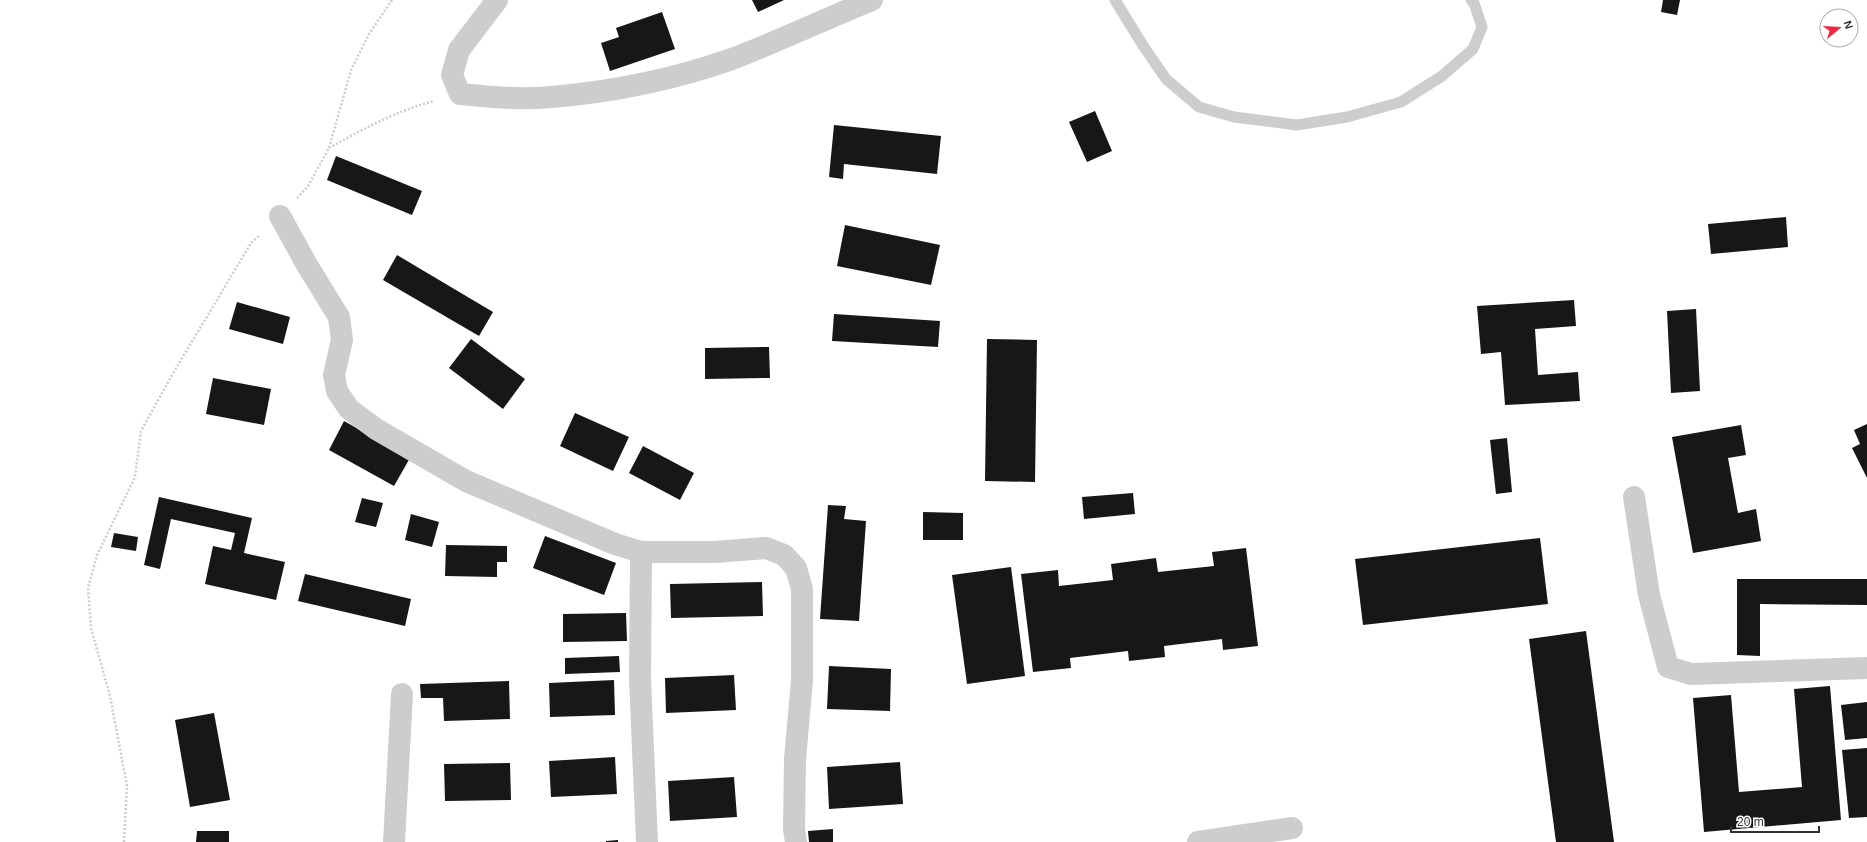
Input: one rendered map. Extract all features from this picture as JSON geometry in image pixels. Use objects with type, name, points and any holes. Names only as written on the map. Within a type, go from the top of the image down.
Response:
[{"type":"street","points":[[497,0],[459,50],[452,75],[460,94],[494,97],[550,98],[612,89],[669,77],[731,59],[872,0]]},
{"type":"street","points":[[280,216],[307,265],[339,317],[342,340],[334,375],[337,391],[349,409],[376,429],[466,481],[615,544],[641,552],[715,552],[766,548],[784,555],[796,568],[802,589],[802,680],[795,759],[794,829],[796,842]]},
{"type":"street","points":[[1634,497],[1649,595],[1668,667],[1691,674],[1867,668]]},
{"type":"street","points":[[641,552],[640,680],[647,842]]},
{"type":"street","points":[[394,842],[402,694]]},
{"type":"street","points":[[1198,842],[1292,828]]},
{"type":"lane","points":[[1115,0],[1166,79],[1199,107],[1234,117],[1296,125],[1347,117],[1401,102],[1442,76],[1473,49],[1482,27],[1474,3],[1471,0]]},
{"type":"path","points":[[124,842],[127,786],[110,696],[91,628],[88,588],[97,555],[135,477],[141,431],[172,375],[250,243],[280,216],[308,186],[329,148],[352,70],[368,34],[392,0]]},
{"type":"path","points":[[329,148],[371,124],[416,106],[460,94]]},
{"type":"building","points":[[752,0],[784,0],[758,12]]},
{"type":"building","points":[[1663,0],[1680,0],[1677,15],[1661,12]]},
{"type":"building","points":[[662,12],[675,49],[610,71],[601,43],[619,37],[616,28]]},
{"type":"building","points":[[1095,111],[1112,151],[1087,162],[1069,122]]},
{"type":"building","points":[[834,125],[941,136],[937,174],[844,164],[843,179],[829,177]]},
{"type":"building","points":[[336,156],[422,191],[412,215],[327,180]]},
{"type":"building","points":[[1786,217],[1788,247],[1711,254],[1708,224]]},
{"type":"building","points":[[845,225],[940,245],[931,285],[837,266]]},
{"type":"building","points":[[397,255],[493,312],[479,336],[383,280]]},
{"type":"building","points":[[1574,300],[1576,326],[1535,329],[1538,375],[1578,372],[1580,401],[1505,405],[1501,352],[1481,354],[1477,306]]},
{"type":"building","points":[[237,302],[290,317],[283,344],[229,329]]},
{"type":"building","points":[[1696,309],[1700,391],[1671,393],[1667,311]]},
{"type":"building","points":[[834,314],[940,321],[938,347],[832,341]]},
{"type":"building","points":[[471,339],[525,379],[503,409],[449,368]]},
{"type":"building","points":[[987,339],[1037,340],[1035,482],[985,481]]},
{"type":"building","points":[[769,347],[770,378],[705,379],[705,348]]},
{"type":"building","points":[[213,378],[271,389],[264,425],[206,414]]},
{"type":"building","points":[[575,413],[629,437],[613,471],[560,446]]},
{"type":"building","points":[[344,421],[410,458],[394,486],[329,450]]},
{"type":"building","points":[[1867,424],[1867,478],[1852,448],[1860,444],[1854,430]]},
{"type":"building","points":[[1741,425],[1746,455],[1728,458],[1738,513],[1756,509],[1761,541],[1693,553],[1672,437]]},
{"type":"building","points":[[1507,438],[1512,492],[1496,494],[1490,440]]},
{"type":"building","points":[[643,446],[694,473],[680,500],[629,473]]},
{"type":"building","points":[[1133,493],[1135,514],[1084,519],[1082,497]]},
{"type":"building","points":[[159,497],[252,518],[244,553],[285,562],[276,600],[205,584],[213,546],[231,550],[235,533],[171,519],[160,569],[144,565]]},
{"type":"building","points":[[362,498],[383,503],[376,527],[355,522]]},
{"type":"building","points":[[828,505],[846,506],[844,519],[866,521],[859,621],[820,619]]},
{"type":"building","points":[[923,512],[963,513],[963,540],[923,540]]},
{"type":"building","points":[[411,514],[439,522],[432,547],[405,540]]},
{"type":"building","points":[[114,533],[138,537],[136,551],[111,547]]},
{"type":"building","points":[[545,536],[616,563],[604,595],[533,568]]},
{"type":"building","points":[[1540,538],[1548,604],[1363,625],[1355,559]]},
{"type":"building","points":[[446,545],[507,546],[507,562],[497,562],[497,577],[445,576]]},
{"type":"building","points":[[1246,548],[1258,646],[1223,650],[1222,639],[1164,646],[1165,657],[1129,661],[1128,651],[1070,658],[1071,668],[1033,672],[1021,574],[1058,570],[1059,586],[1113,580],[1111,564],[1156,558],[1158,572],[1214,566],[1212,552]]},
{"type":"building","points":[[1011,567],[1025,676],[967,684],[952,575]]},
{"type":"building","points":[[305,574],[411,599],[405,626],[298,601]]},
{"type":"building","points":[[1737,579],[1867,579],[1867,605],[1760,604],[1760,656],[1737,655]]},
{"type":"building","points":[[762,582],[763,616],[671,618],[670,584]]},
{"type":"building","points":[[626,613],[627,641],[563,642],[563,614]]},
{"type":"building","points":[[1586,631],[1614,842],[1556,842],[1529,639]]},
{"type":"building","points":[[619,656],[620,672],[565,674],[565,658]]},
{"type":"building","points":[[829,666],[891,669],[890,711],[827,709]]},
{"type":"building","points":[[734,675],[736,710],[666,713],[665,678]]},
{"type":"building","points":[[614,680],[615,715],[550,717],[549,683]]},
{"type":"building","points":[[509,681],[510,719],[444,721],[443,698],[421,698],[420,684]]},
{"type":"building","points":[[1830,686],[1841,820],[1704,832],[1693,698],[1731,695],[1739,792],[1802,787],[1794,689]]},
{"type":"building","points":[[1867,702],[1867,738],[1845,740],[1841,705]]},
{"type":"building","points":[[214,713],[230,800],[190,807],[175,720]]},
{"type":"building","points":[[1867,748],[1867,817],[1849,818],[1842,750]]},
{"type":"building","points":[[615,757],[617,794],[551,797],[549,761]]},
{"type":"building","points":[[900,762],[903,804],[829,809],[827,767]]},
{"type":"building","points":[[510,763],[511,800],[445,801],[444,764]]},
{"type":"building","points":[[734,777],[737,817],[670,821],[668,781]]},
{"type":"building","points":[[833,829],[833,842],[809,842],[808,831]]},
{"type":"building","points":[[197,831],[229,831],[229,842],[196,842]]},
{"type":"building","points":[[618,840],[618,842],[606,842],[606,841]]}]
